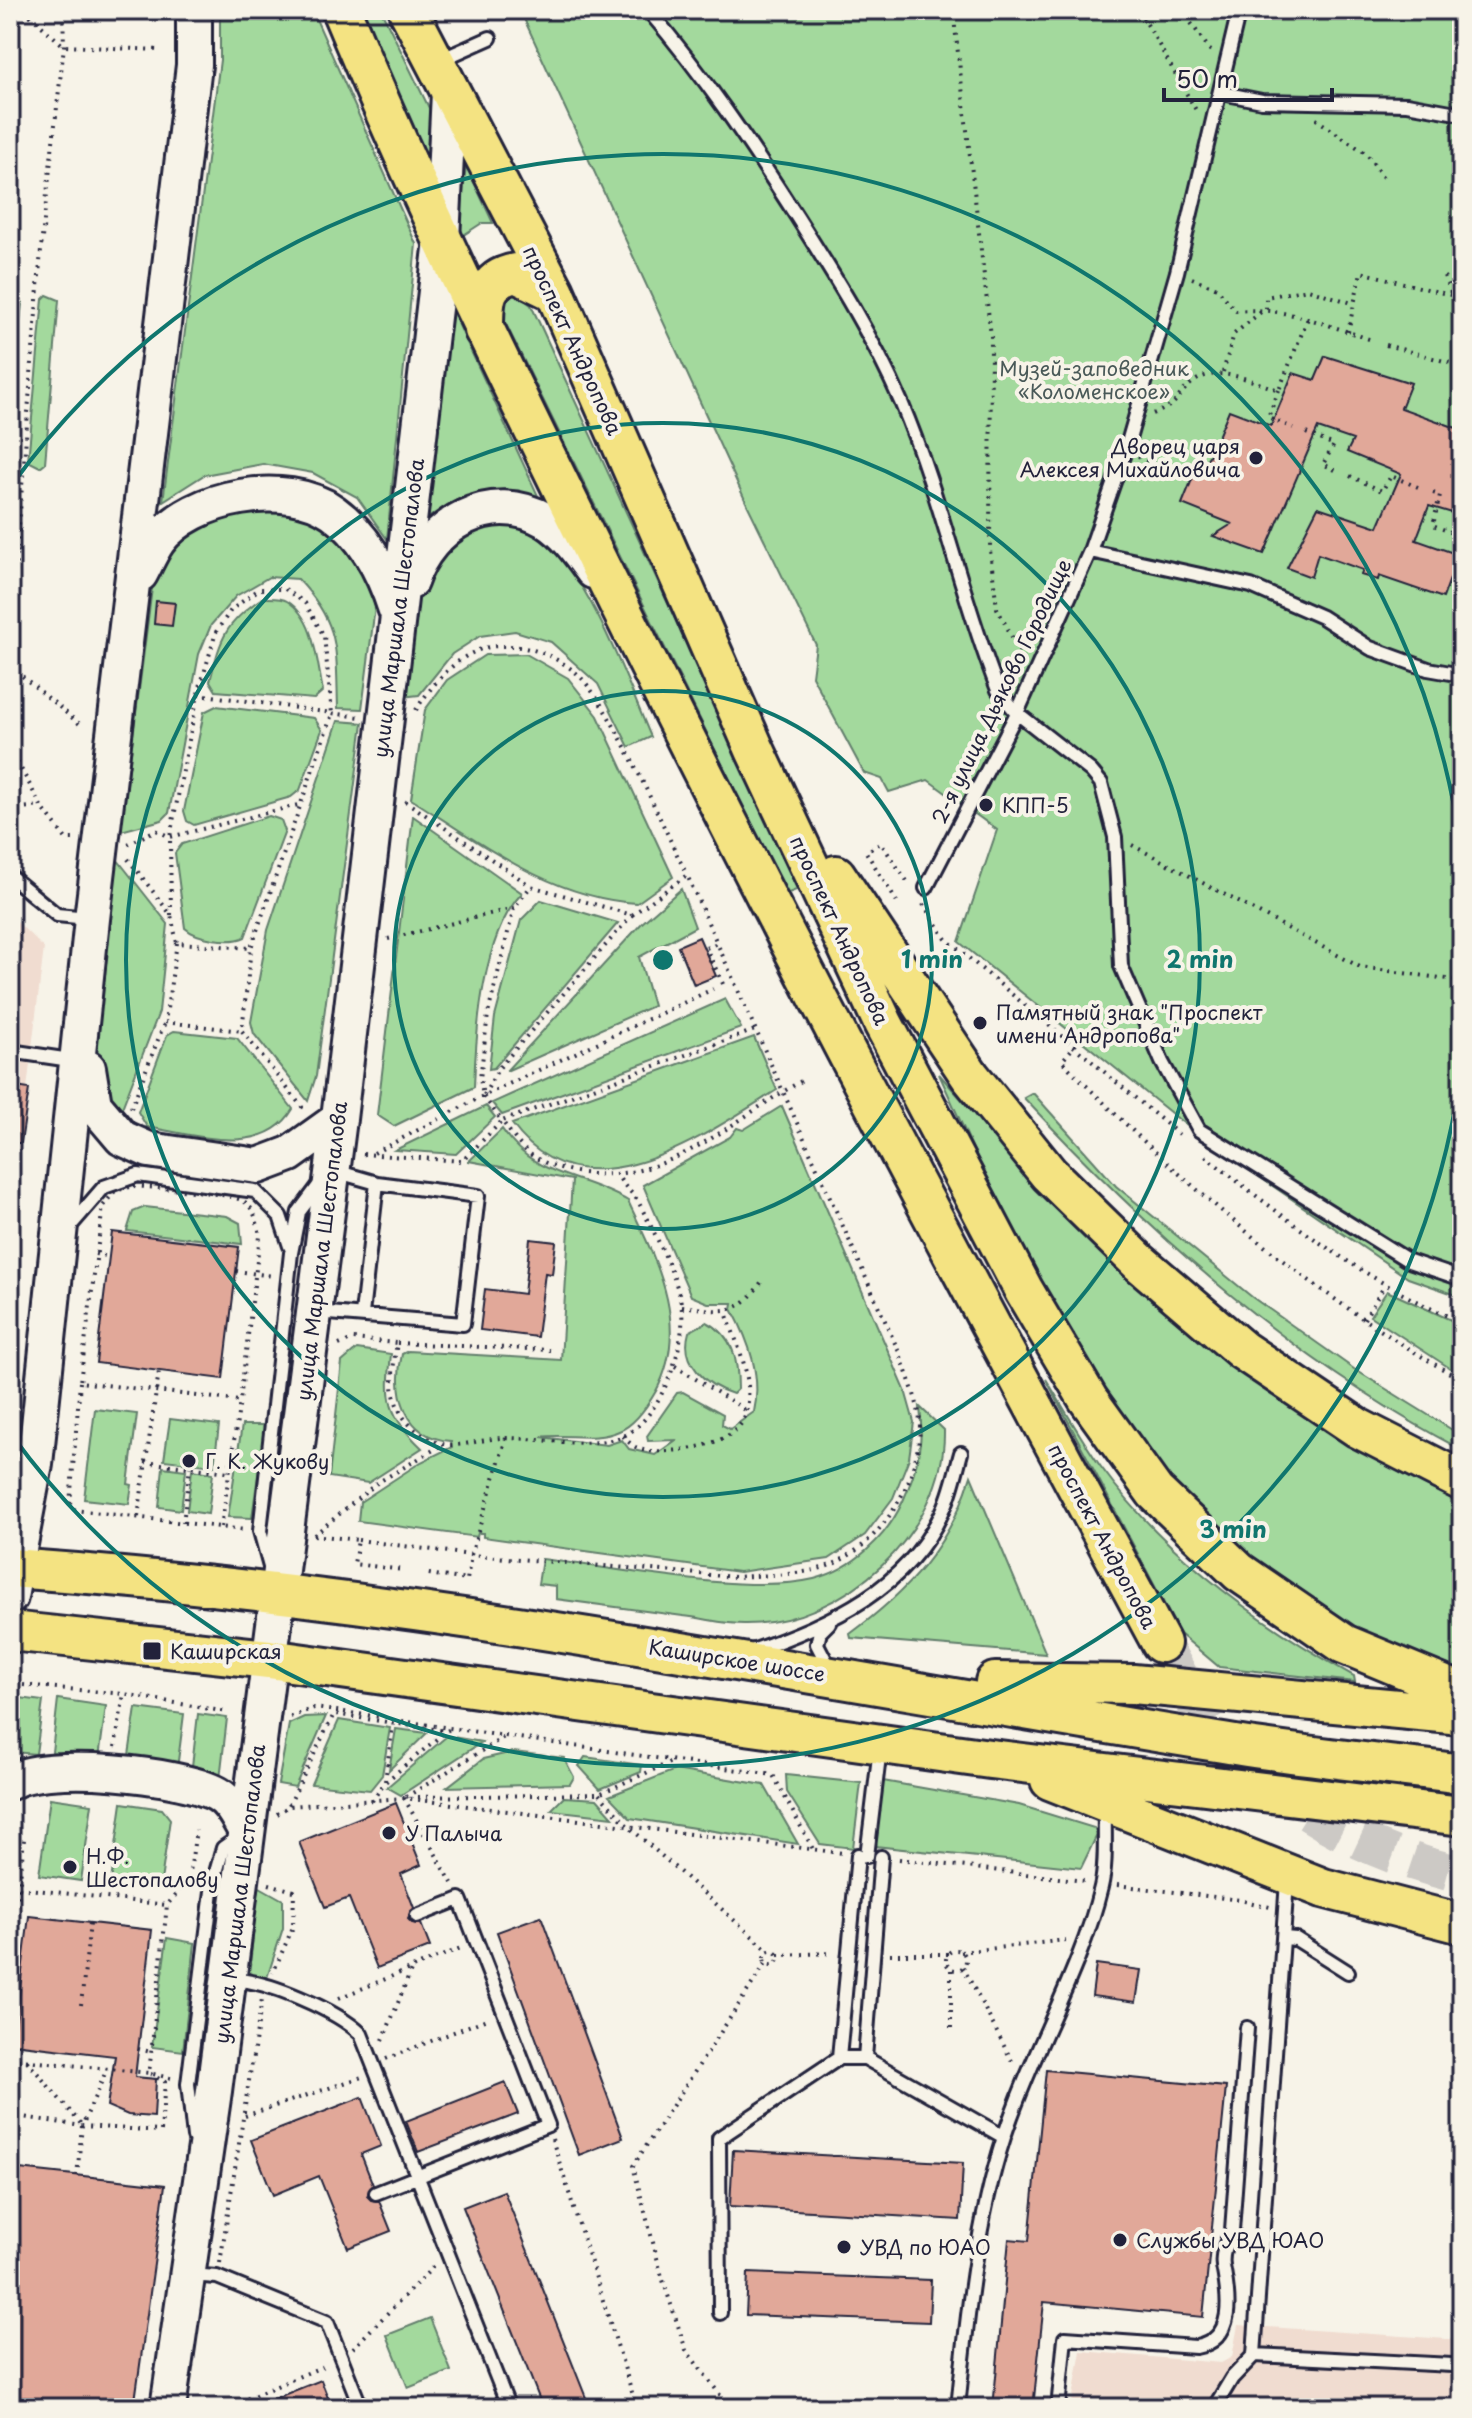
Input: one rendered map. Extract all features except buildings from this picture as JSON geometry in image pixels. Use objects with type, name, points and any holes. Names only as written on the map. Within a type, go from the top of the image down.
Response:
[{"type":"main road","points":[[12,1578],[33,1475],[60,1247],[92,919],[104,842],[194,65],[194,10]]},
{"type":"main road","name":"проспект Андропова","points":[[341,10],[484,330],[705,779],[970,1288],[1161,1643]]},
{"type":"main road","name":"проспект Андропова","points":[[408,10],[555,292],[755,750],[883,1023],[987,1221],[1088,1399],[1128,1457],[1192,1531],[1239,1572],[1344,1644],[1462,1693]]},
{"type":"main road","name":"улица Маршала Шестопалова","points":[[168,2408],[202,2276],[200,2187],[339,1119],[442,240],[442,77]]},
{"type":"main road","points":[[484,330],[485,294],[498,279],[516,273],[555,292]]},
{"type":"main road","points":[[134,585],[159,540],[188,516],[236,497],[273,494],[313,501],[352,528],[387,582],[398,616]]},
{"type":"main road","points":[[398,616],[417,562],[431,542],[473,511],[497,507],[521,510],[547,521],[570,541],[619,604]]},
{"type":"main road","points":[[755,750],[918,1003],[970,1076],[1049,1174],[1139,1262],[1242,1350],[1358,1428],[1462,1481]]},
{"type":"main road","points":[[81,1048],[94,1105],[122,1138],[149,1150],[258,1166],[303,1146],[339,1119]]},
{"type":"main road","name":"Каширское шоссе","points":[[12,1578],[277,1593],[840,1676],[1237,1745],[1462,1774]]},
{"type":"main road","points":[[10,1631],[269,1659],[990,1759],[1462,1816]]},
{"type":"main road","points":[[840,1676],[1133,1684],[1462,1715]]},
{"type":"main road","points":[[990,1759],[1105,1800],[1323,1888],[1462,1924]]},
{"type":"main road","points":[[10,1782],[24,1775],[70,1770],[152,1778],[202,1788],[228,1803],[247,1833]]},
{"type":"lane","points":[[648,10],[686,54],[766,167],[876,349],[902,404],[935,496],[998,690],[1017,713],[1091,771],[1101,783],[1115,837],[1121,966],[1162,1062],[1199,1130],[1409,1261],[1462,1279]]},
{"type":"lane","name":"2-я улица Дьяково Городище","points":[[920,890],[1017,713],[1090,551],[1129,439],[1177,272],[1222,93],[1239,10]]},
{"type":"lane","points":[[442,77],[490,38]]},
{"type":"lane","points":[[1222,93],[1262,101],[1407,104],[1462,114]]},
{"type":"lane","points":[[1090,551],[1251,586],[1322,617],[1370,648],[1428,669],[1462,675]]},
{"type":"lane","points":[[10,876],[57,915],[92,919]]},
{"type":"lane","points":[[10,1051],[81,1048]]},
{"type":"lane","points":[[277,1593],[260,1531],[291,1253],[299,1212],[331,1169],[377,1183],[478,1196],[463,1324],[314,1312]]},
{"type":"lane","points":[[60,1247],[81,1211],[104,1187],[138,1175],[255,1191],[280,1216],[289,1233],[291,1253]]},
{"type":"lane","points":[[362,1314],[377,1183]]},
{"type":"lane","points":[[731,1659],[834,1618],[882,1589],[917,1552],[945,1507],[961,1453]]},
{"type":"lane","points":[[834,1618],[820,1632],[817,1644],[824,1663],[840,1676]]},
{"type":"lane","points":[[839,2058],[880,1744]]},
{"type":"lane","points":[[958,2408],[969,2299],[1004,2137],[1085,1937],[1102,1883],[1105,1800]]},
{"type":"lane","points":[[200,2187],[188,2084],[213,1883],[223,1848],[247,1833]]},
{"type":"lane","points":[[865,2058],[881,1857]]},
{"type":"lane","points":[[1214,2408],[1232,2378],[1254,2355],[1287,1874]]},
{"type":"lane","points":[[376,2193],[548,2125],[460,1899],[417,1916]]},
{"type":"lane","points":[[1284,1938],[1296,1939],[1348,1972]]},
{"type":"lane","points":[[228,1980],[251,1980],[347,2020],[361,2034],[509,2408]]},
{"type":"lane","points":[[1058,2408],[1065,2338],[1196,2347],[1212,2344],[1224,2331],[1229,2280],[1223,2265],[1224,2247],[1232,2230],[1247,2028]]},
{"type":"lane","points":[[720,2313],[719,2138],[839,2058],[865,2058],[1004,2137]]},
{"type":"lane","points":[[202,2276],[327,2322],[361,2408]]},
{"type":"lane","points":[[1254,2355],[1452,2365]]},
{"type":"path","points":[[24,10],[64,46],[160,50]]},
{"type":"path","points":[[10,636],[42,238],[64,46],[63,10]]},
{"type":"path","points":[[953,10],[991,336],[992,565],[997,608],[1033,677]]},
{"type":"path","points":[[1139,10],[1210,136]]},
{"type":"path","points":[[1182,10],[1226,70]]},
{"type":"path","points":[[1310,103],[1321,125],[1367,154],[1384,179]]},
{"type":"path","points":[[1177,272],[1217,288],[1236,311],[1266,308],[1308,318],[1372,340]]},
{"type":"path","points":[[1348,332],[1361,272],[1462,298]]},
{"type":"path","points":[[1444,276],[1451,293]]},
{"type":"path","points":[[1266,308],[1266,297],[1308,289],[1355,304]]},
{"type":"path","points":[[1223,372],[1234,334],[1266,308]]},
{"type":"path","points":[[1293,428],[1268,417],[1308,318]]},
{"type":"path","points":[[1386,345],[1462,366]]},
{"type":"path","points":[[1129,439],[1148,416],[1175,406],[1193,382],[1223,372],[1279,390]]},
{"type":"path","points":[[1306,433],[1334,445],[1323,464],[1337,471]]},
{"type":"path","points":[[1124,452],[1192,480]]},
{"type":"path","points":[[1350,476],[1382,491],[1391,476],[1418,487]]},
{"type":"path","points":[[1433,493],[1440,495],[1433,525],[1450,532],[1462,520]]},
{"type":"path","points":[[10,556],[19,549]]},
{"type":"path","points":[[125,1122],[165,1022],[177,943],[171,915],[170,837],[198,694],[216,632],[231,610],[259,589],[285,589],[305,603],[324,636],[332,714],[251,948],[242,1031],[302,1107],[297,1116]]},
{"type":"path","points":[[198,694],[332,714],[410,721],[443,672],[484,646],[527,645],[575,671],[603,709],[687,875],[902,1359],[920,1422],[915,1458],[898,1503],[870,1540],[831,1564],[774,1575],[735,1577],[471,1555],[314,1535],[377,1483],[443,1445],[506,1438],[575,1443],[623,1436],[668,1385],[675,1366],[682,1306],[639,1203],[618,1175]]},
{"type":"path","points":[[10,666],[82,726]]},
{"type":"path","points":[[10,748],[41,806],[66,839],[104,842]]},
{"type":"path","points":[[406,788],[405,802],[531,886],[632,915]]},
{"type":"path","points":[[171,915],[120,848],[156,830],[170,837],[302,804]]},
{"type":"path","points":[[10,809],[41,806]]},
{"type":"path","points":[[1115,837],[1360,967],[1462,981]]},
{"type":"path","points":[[897,902],[866,852],[881,843],[920,890]]},
{"type":"path","points":[[483,1096],[498,1069],[632,915],[687,875]]},
{"type":"path","points":[[531,886],[514,908],[488,1014],[480,1079],[483,1096],[524,1149],[536,1158],[566,1170],[618,1175],[685,1155],[805,1079]]},
{"type":"path","points":[[922,903],[946,939],[1076,1044],[1205,1156],[1310,1237],[1385,1285],[1462,1322]]},
{"type":"path","points":[[388,939],[514,908]]},
{"type":"path","points":[[177,943],[251,948]]},
{"type":"path","points":[[717,943],[706,948],[723,984]]},
{"type":"path","points":[[372,1154],[483,1096],[713,989]]},
{"type":"path","points":[[165,1022],[242,1031]]},
{"type":"path","points":[[363,1154],[462,1161],[502,1121],[755,1030]]},
{"type":"path","points":[[1076,1044],[1062,1061],[1223,1216],[1364,1319],[1462,1380]]},
{"type":"path","points":[[70,1504],[80,1382],[103,1206],[115,1191],[134,1186],[226,1196],[244,1201],[258,1223],[260,1236],[221,1527]]},
{"type":"path","points":[[95,1254],[109,1257]]},
{"type":"path","points":[[236,1271],[278,1277]]},
{"type":"path","points":[[682,1306],[726,1312],[747,1301],[762,1281]]},
{"type":"path","points":[[1364,1319],[1385,1285]]},
{"type":"path","points":[[623,1436],[633,1446],[648,1451],[707,1445],[731,1434],[744,1422],[747,1378],[726,1312]]},
{"type":"path","points":[[338,1346],[353,1339],[550,1350]]},
{"type":"path","points":[[397,1343],[392,1392],[395,1406],[411,1426],[443,1445]]},
{"type":"path","points":[[675,1366],[747,1411]]},
{"type":"path","points":[[138,1517],[159,1371]]},
{"type":"path","points":[[80,1382],[240,1401]]},
{"type":"path","points":[[423,1573],[467,1580],[471,1555],[506,1438]]},
{"type":"path","points":[[145,1462],[228,1472]]},
{"type":"path","points":[[183,1523],[190,1467]]},
{"type":"path","points":[[60,1502],[70,1504],[75,1510],[250,1530]]},
{"type":"path","points":[[358,1540],[354,1564],[403,1570]]},
{"type":"path","points":[[23,1685],[124,1694],[227,1712]]},
{"type":"path","points":[[114,1753],[124,1694]]},
{"type":"path","points":[[280,1720],[309,1709],[393,1725],[446,1731]]},
{"type":"path","points":[[289,1806],[337,1709],[381,1717]]},
{"type":"path","points":[[402,1721],[773,1775],[813,1849]]},
{"type":"path","points":[[384,1783],[393,1725]]},
{"type":"path","points":[[372,1801],[384,1783],[446,1731],[456,1727]]},
{"type":"path","points":[[404,1798],[506,1735]]},
{"type":"path","points":[[272,1803],[271,1818],[289,1806],[404,1798],[566,1792],[599,1794],[671,1762]]},
{"type":"path","points":[[599,1794],[628,1826],[769,1951],[778,1955],[833,1953]]},
{"type":"path","points":[[404,1798],[863,1856]]},
{"type":"path","points":[[404,1798],[460,1899]]},
{"type":"path","points":[[149,2073],[167,1905],[189,1879],[196,1830]]},
{"type":"path","points":[[10,1977],[24,1839]]},
{"type":"path","points":[[881,1857],[1240,1900],[1286,1911]]},
{"type":"path","points":[[202,2276],[245,2117],[262,1998],[293,1927],[294,1891],[264,1883]]},
{"type":"path","points":[[19,1888],[167,1905]]},
{"type":"path","points":[[81,2005],[90,1923]]},
{"type":"path","points":[[883,1954],[948,1954],[1085,1937]]},
{"type":"path","points":[[317,2007],[478,1941]]},
{"type":"path","points":[[730,2408],[686,2350],[662,2277],[633,2166],[766,1963],[764,1956],[769,1951]]},
{"type":"path","points":[[961,1952],[966,1959],[963,1967],[1023,2084]]},
{"type":"path","points":[[948,1954],[951,2031]]},
{"type":"path","points":[[766,1963],[775,1964],[778,1955]]},
{"type":"path","points":[[951,1970],[963,1967]]},
{"type":"path","points":[[374,2068],[412,1968]]},
{"type":"path","points":[[245,2117],[374,2068],[506,2012]]},
{"type":"path","points":[[138,2049],[151,2052]]},
{"type":"path","points":[[10,2059],[149,2073],[179,2081]]},
{"type":"path","points":[[27,2060],[82,2126]]},
{"type":"path","points":[[77,2176],[82,2126],[107,2069]]},
{"type":"path","points":[[10,2115],[82,2126],[161,2131],[165,2082],[149,2073]]},
{"type":"path","points":[[237,2111],[245,2117]]},
{"type":"path","points":[[548,2125],[637,2408]]},
{"type":"path","points":[[225,2408],[342,2359],[447,2254]]},
{"type":"shaded area","points":[[10,915],[44,948],[10,1229]]},
{"type":"shaded area","points":[[1238,2325],[1462,2340],[1462,2408],[1071,2408],[1081,2351],[1221,2363],[1232,2357]]},
{"type":"green space","points":[[220,10],[312,10],[416,244],[387,539],[357,497],[313,473],[263,464],[204,475],[163,501],[220,60]]},
{"type":"green space","points":[[355,10],[381,10],[431,112],[429,164],[423,165]]},
{"type":"green space","name":"Музей-заповедник «Коломенское»","points":[[520,10],[1462,10],[1462,1297],[1408,1278],[1202,1138],[959,942],[997,830],[928,780],[889,792],[882,779],[864,773],[812,676],[816,645],[746,502]]},
{"type":"green space","points":[[466,165],[493,223],[482,223],[462,236],[459,232]]},
{"type":"green space","points":[[510,289],[531,305],[799,889],[786,894],[496,304]]},
{"type":"green space","points":[[47,295],[59,300],[45,463],[40,467],[28,461],[43,299]]},
{"type":"green space","points":[[10,297],[22,302],[10,424]]},
{"type":"green space","points":[[451,308],[540,500],[506,494],[478,494],[452,503],[423,522]]},
{"type":"green space","points":[[243,505],[306,514],[342,537],[366,574],[375,607],[362,709],[338,708],[333,639],[329,624],[312,595],[298,579],[269,577],[236,596],[211,625],[199,654],[169,813],[162,820],[121,831],[152,588],[177,544],[198,528]]},
{"type":"green space","points":[[498,523],[528,529],[548,543],[567,564],[601,621],[651,737],[629,747],[598,684],[551,642],[515,631],[480,636],[452,654],[419,695],[401,697],[414,607],[431,567],[444,549],[462,534]]},
{"type":"green space","points":[[262,598],[285,600],[304,618],[313,642],[323,691],[314,699],[216,691],[210,681],[226,633],[239,616]]},
{"type":"green space","points":[[526,654],[568,678],[598,716],[673,877],[637,903],[606,899],[546,880],[491,850],[411,799],[425,710],[447,680],[485,655]]},
{"type":"green space","points":[[216,706],[314,718],[322,730],[300,790],[291,797],[194,825],[187,821],[184,811],[204,712]]},
{"type":"green space","points":[[338,721],[363,723],[316,1076],[308,1101],[254,1034],[251,1022],[268,930]]},
{"type":"green space","points":[[269,816],[281,820],[285,831],[245,937],[214,939],[190,932],[185,928],[175,853],[182,844]]},
{"type":"green space","points":[[413,816],[522,893],[498,933],[490,958],[480,1012],[474,1087],[394,1126],[377,1115]]},
{"type":"green space","points":[[117,859],[168,924],[159,1012],[117,1121],[95,1074],[94,1043]]},
{"type":"green space","points":[[681,889],[695,927],[639,957],[653,1006],[506,1071],[642,923]]},
{"type":"green space","points":[[541,900],[618,923],[494,1068],[489,1069],[495,1017],[521,920]]},
{"type":"green space","points":[[725,999],[741,1028],[502,1115],[492,1103]]},
{"type":"green space","points":[[174,1031],[237,1038],[293,1109],[280,1124],[264,1134],[246,1139],[206,1138],[147,1127],[138,1112],[167,1035]]},
{"type":"green space","points":[[754,1037],[777,1090],[714,1129],[643,1161],[608,1169],[573,1167],[541,1153],[512,1124]]},
{"type":"green space","points":[[939,1074],[1041,1189],[1309,1410],[1422,1484],[1462,1503],[1462,1682],[1332,1626],[1177,1495],[1086,1369],[973,1149]]},
{"type":"green space","points":[[1033,1093],[1116,1186],[1252,1297],[1354,1369],[1462,1436],[1462,1450],[1341,1377],[1228,1293],[1123,1199],[1073,1149],[1024,1098]]},
{"type":"green space","points":[[486,1106],[495,1117],[456,1154],[395,1150]]},
{"type":"green space","points":[[782,1106],[905,1390],[914,1422],[909,1458],[893,1498],[865,1535],[829,1559],[739,1572],[483,1537],[483,1533],[478,1533],[477,1537],[358,1521],[360,1502],[421,1462],[452,1447],[451,1441],[422,1431],[406,1411],[399,1383],[402,1354],[408,1351],[561,1360],[572,1180],[469,1161],[502,1129],[515,1145],[544,1166],[628,1201],[659,1271],[670,1318],[666,1367],[656,1391],[636,1419],[610,1434],[541,1437],[607,1445],[622,1440],[629,1449],[655,1455],[676,1440],[648,1441],[647,1436],[677,1393],[683,1392],[723,1414],[722,1425],[730,1429],[754,1412],[755,1372],[749,1346],[732,1309],[733,1303],[708,1303],[691,1296],[643,1185],[730,1137],[737,1128],[743,1130]]},
{"type":"green space","points":[[145,1207],[227,1216],[240,1223],[242,1244],[127,1231],[133,1212]]},
{"type":"green space","points":[[1387,1291],[1462,1325],[1462,1376],[1370,1316]]},
{"type":"green space","points":[[707,1322],[723,1334],[733,1350],[738,1389],[733,1394],[704,1379],[688,1354],[689,1332]]},
{"type":"green space","points":[[357,1349],[391,1354],[389,1395],[395,1416],[422,1448],[368,1483],[329,1477],[342,1362]]},
{"type":"green space","points":[[1046,1379],[1101,1467],[1154,1529],[1216,1585],[1284,1634],[1354,1676],[1355,1682],[1219,1667],[1180,1634]]},
{"type":"green space","points":[[920,1407],[944,1430],[940,1467],[928,1503],[908,1536],[882,1565],[852,1590],[818,1608],[781,1620],[736,1624],[556,1599],[556,1586],[538,1584],[542,1559],[642,1574],[754,1584],[814,1579],[842,1568],[878,1539],[896,1514],[916,1467],[921,1432]]},
{"type":"green space","points":[[95,1409],[137,1414],[128,1484],[132,1485],[129,1504],[84,1499]]},
{"type":"green space","points":[[170,1419],[219,1425],[214,1466],[164,1460]]},
{"type":"green space","points":[[242,1425],[265,1425],[252,1518],[228,1517]]},
{"type":"green space","points":[[163,1467],[186,1470],[181,1510],[159,1507]]},
{"type":"green space","points":[[192,1470],[213,1473],[208,1514],[187,1511]]},
{"type":"green space","points":[[971,1476],[1046,1654],[851,1638],[850,1634],[908,1584],[939,1545]]},
{"type":"green space","points":[[20,1698],[43,1701],[36,1754],[13,1752]]},
{"type":"green space","points":[[58,1699],[106,1706],[99,1758],[52,1752]]},
{"type":"green space","points":[[136,1708],[184,1714],[177,1769],[128,1762]]},
{"type":"green space","points":[[198,1714],[227,1718],[220,1779],[191,1775]]},
{"type":"green space","points":[[326,1716],[295,1787],[278,1784],[289,1724],[304,1717]]},
{"type":"green space","points":[[339,1720],[390,1728],[382,1775],[370,1790],[311,1784]]},
{"type":"green space","points":[[396,1729],[427,1733],[389,1770]]},
{"type":"green space","points":[[447,1736],[482,1742],[401,1795],[387,1787]]},
{"type":"green space","points":[[513,1752],[564,1758],[574,1777],[570,1784],[447,1787],[483,1759]]},
{"type":"green space","points":[[585,1757],[642,1765],[641,1772],[600,1789],[579,1766]]},
{"type":"green space","points":[[675,1770],[764,1785],[798,1844],[630,1818],[609,1796]]},
{"type":"green space","points":[[786,1775],[861,1783],[853,1848],[820,1844],[787,1792]]},
{"type":"green space","points":[[883,1781],[1019,1805],[1094,1828],[1097,1835],[1081,1868],[875,1846]]},
{"type":"green space","points":[[564,1797],[597,1799],[613,1817],[551,1810]]},
{"type":"green space","points":[[50,1798],[92,1804],[81,1881],[39,1875]]},
{"type":"green space","points":[[122,1803],[162,1809],[170,1819],[160,1888],[111,1881]]},
{"type":"green space","points":[[258,1886],[283,1900],[283,1928],[267,1978],[249,1976]]},
{"type":"green space","points":[[167,1938],[195,1943],[183,2051],[152,2047]]},
{"type":"green space","points":[[430,2318],[451,2371],[408,2388],[387,2335]]},
{"type":"tunnel","points":[[1161,1643],[1193,1699],[1222,1739],[1281,1793],[1314,1816],[1386,1852],[1462,1875]]},
{"type":"place","name":"Дворец царя Алексея Михайловича","points":[[1256,458]]},
{"type":"place","name":"КПП-5","points":[[986,805]]},
{"type":"place","name":"Памятный знак \"Проспект имени Андропова\"","points":[[980,1023]]},
{"type":"place","name":"Г. К. Жукову","points":[[189,1461]]},
{"type":"place","name":"Каширская","points":[[152,1651]]},
{"type":"place","name":"У Палыча","points":[[389,1833]]},
{"type":"place","name":"Н.Ф. Шестопалову","points":[[70,1867]]},
{"type":"place","name":"Службы УВД ЮАО","points":[[1120,2240]]},
{"type":"place","name":"УВД по ЮАО","points":[[844,2247]]}]
